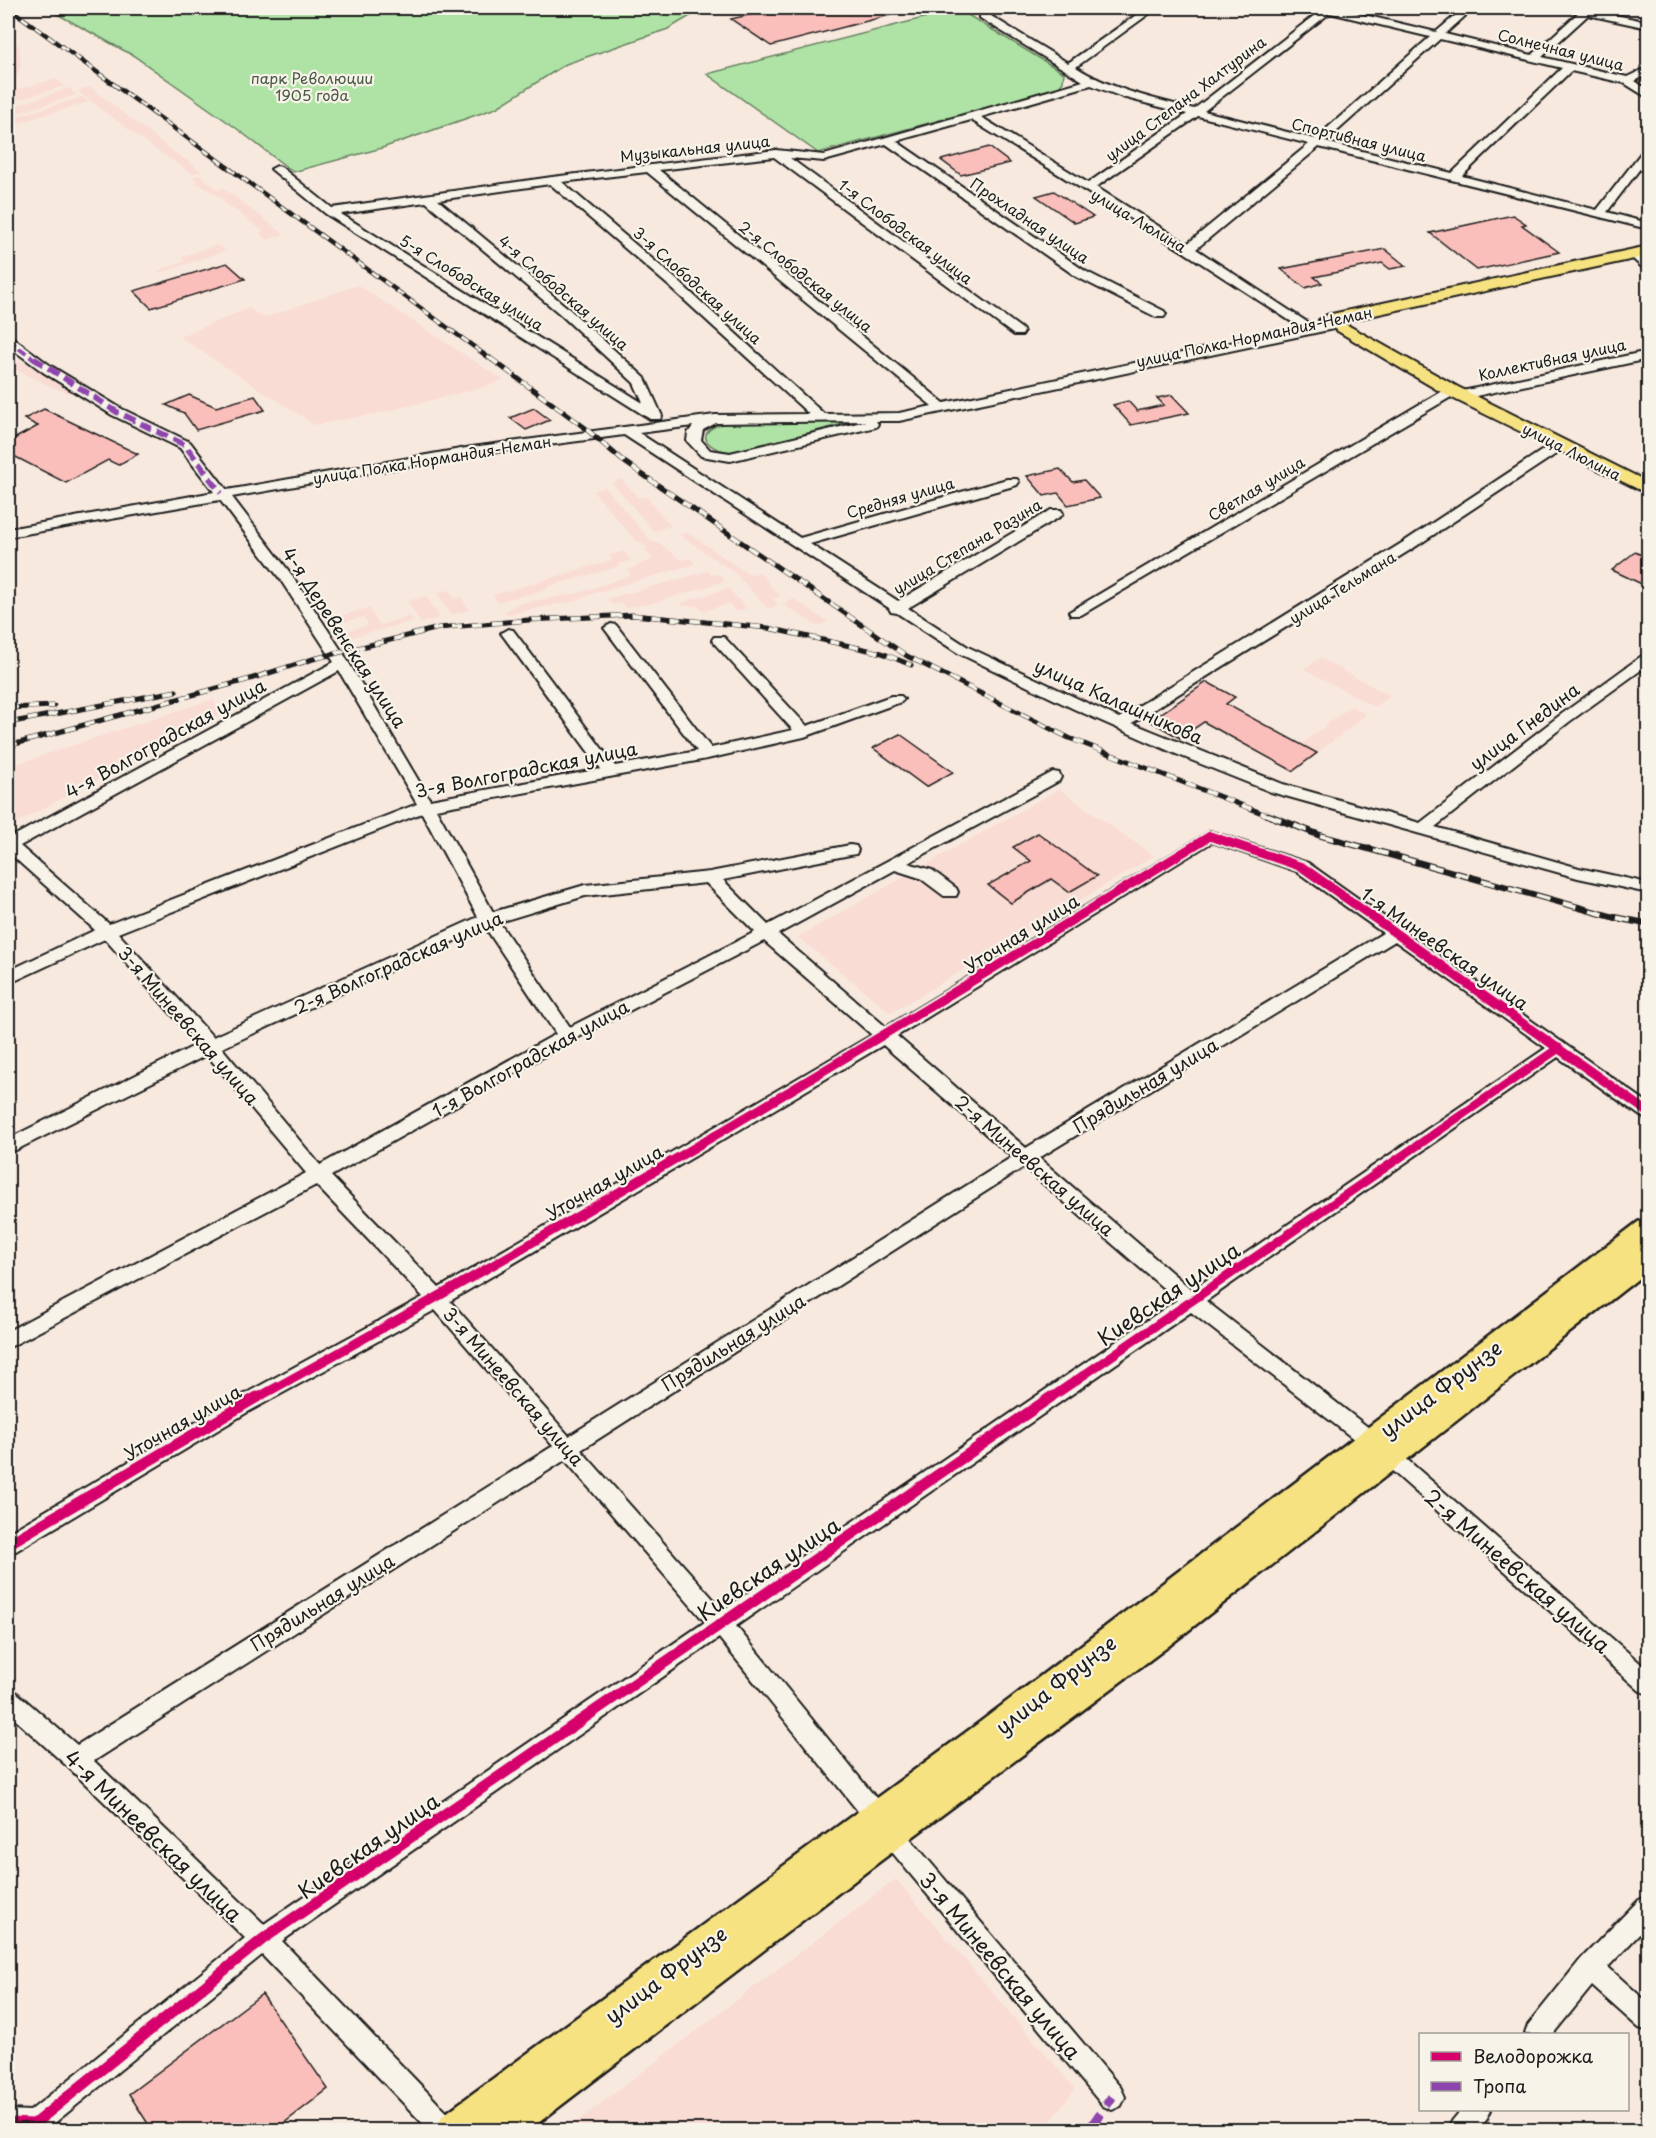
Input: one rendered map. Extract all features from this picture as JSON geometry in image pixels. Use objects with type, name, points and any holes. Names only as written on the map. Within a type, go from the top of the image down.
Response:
[{"type":"highway","name":"улица Фрунзе","points":[[1380,1448],[1648,1230]]},
{"type":"highway","name":"улица Фрунзе","points":[[498,2130],[883,1825],[992,1733],[1380,1448],[1648,1255]]},
{"type":"highway","name":"улица Фрунзе","points":[[456,2130],[883,1825]]},
{"type":"main road","name":"улица Полка Нормандия-Неман","points":[[1322,324],[1646,258]]},
{"type":"main road","name":"улица Полка Нормандия-Неман","points":[[1322,324],[1374,317],[1646,258]]},
{"type":"main road","points":[[1361,341],[1358,330],[1360,324],[1374,317]]},
{"type":"main road","name":"улица Люлина","points":[[1322,324],[1361,341],[1457,393],[1648,489]]},
{"type":"main road","name":"улица Люлина","points":[[1322,324],[1401,363]]},
{"type":"street","name":"Спортивная улица","points":[[998,8],[984,16],[1092,82],[1126,95],[1648,226]]},
{"type":"street","points":[[1068,68],[1152,8]]},
{"type":"street","name":"Солнечная улица","points":[[1327,8],[1628,81],[1648,95]]},
{"type":"street","name":"улица Степана Халтурина","points":[[1088,188],[1195,113],[1327,8]]},
{"type":"street","points":[[1188,249],[1316,144],[1468,8]]},
{"type":"street","points":[[1570,8],[1587,9],[1648,25]]},
{"type":"street","points":[[1535,58],[1587,9]]},
{"type":"street","points":[[1454,178],[1569,66]]},
{"type":"street","points":[[1628,81],[1648,70]]},
{"type":"street","name":"Музыкальная улица","points":[[330,212],[552,180],[776,153],[824,158],[1092,82]]},
{"type":"street","name":"улица Люлина","points":[[974,117],[1188,249],[1322,324]]},
{"type":"street","name":"Прохладная улица","points":[[889,141],[1081,274],[1160,315]]},
{"type":"street","points":[[1600,214],[1648,151]]},
{"type":"street","name":"1-я Слободская улица","points":[[776,153],[1018,332]]},
{"type":"street","name":"2-я Слободская улица","points":[[650,168],[939,406]]},
{"type":"street","name":"5-я Слободская улица","points":[[278,169],[330,212],[657,421]]},
{"type":"street","name":"3-я Слободская улица","points":[[552,180],[674,283],[819,416]]},
{"type":"street","name":"4-я Слободская улица","points":[[427,197],[564,311],[640,381],[657,421]]},
{"type":"street","name":"улица Полка Нормандия-Неман","points":[[859,417],[939,406],[1322,324]]},
{"type":"street","name":"улица Полка Нормандия-Неман","points":[[8,533],[221,493],[472,451],[627,431],[657,421],[819,416],[899,417],[939,406],[1322,324]]},
{"type":"street","name":"4-я Деревенская улица","points":[[8,340],[47,369],[117,412],[185,446],[286,577],[342,664],[426,806],[488,918],[567,1036]]},
{"type":"street","name":"Коллективная улица","points":[[1457,393],[1648,355]]},
{"type":"street","name":"Светлая улица","points":[[1076,612],[1457,393]]},
{"type":"street","points":[[715,419],[697,428],[693,435],[694,441],[706,453],[730,457],[899,417]]},
{"type":"street","name":"улица Калашникова","points":[[627,431],[896,609],[963,650],[1120,724],[1277,788],[1578,873],[1648,888]]},
{"type":"street","name":"улица Тельмана","points":[[1120,724],[1410,544],[1560,445]]},
{"type":"street","name":"Средняя улица","points":[[797,543],[1012,482]]},
{"type":"street","name":"улица Степана Разина","points":[[896,609],[1056,513]]},
{"type":"street","points":[[611,628],[707,754]]},
{"type":"street","points":[[508,633],[611,771]]},
{"type":"street","points":[[719,640],[804,732]]},
{"type":"street","name":"улица Гнедина","points":[[1424,828],[1564,718],[1648,658]]},
{"type":"street","name":"4-я Волгоградская улица","points":[[8,845],[342,664]]},
{"type":"street","name":"3-я Волгоградская улица","points":[[8,978],[107,931],[426,806],[707,754],[804,732],[896,699]]},
{"type":"street","name":"1-я Волгоградская улица","points":[[8,1340],[318,1175],[567,1036],[766,933],[1053,777]]},
{"type":"street","name":"1-я Минеевская улица","points":[[1210,836],[1302,867],[1648,1112]]},
{"type":"street","name":"Уточная улица","points":[[8,1544],[239,1407],[437,1299],[886,1035],[1210,836]]},
{"type":"street","name":"3-я Минеевская улица","points":[[8,845],[107,931],[210,1046],[318,1175],[437,1299],[568,1446],[720,1623],[883,1825],[1112,2097]]},
{"type":"street","name":"2-я Волгоградская улица","points":[[8,1147],[210,1046],[488,918],[585,891],[710,877],[850,850]]},
{"type":"street","points":[[893,864],[926,874],[950,892]]},
{"type":"street","name":"2-я Минеевская улица","points":[[710,877],[766,933],[1190,1300],[1380,1448],[1648,1684]]},
{"type":"street","name":"Прядильная улица","points":[[76,1759],[1026,1157],[1395,933]]},
{"type":"street","name":"Киевская улица","points":[[8,2123],[34,2124],[263,1939],[1559,1048]]},
{"type":"street","name":"4-я Минеевская улица","points":[[8,1699],[76,1759],[263,1939],[446,2130]]},
{"type":"street","points":[[1539,2033],[1590,1968],[1648,1908]]},
{"type":"street","points":[[1590,1968],[1648,2019]]},
{"type":"street","points":[[1461,2130],[1476,2111]]},
{"type":"shaded area","points":[[19,45],[21,64],[19,72],[8,88],[8,46]]},
{"type":"shaded area","points":[[55,79],[65,86],[16,100],[12,97],[17,94],[13,91]]},
{"type":"shaded area","points":[[90,87],[202,172],[191,173],[77,91]]},
{"type":"shaded area","points":[[69,88],[77,95],[14,114],[8,108]]},
{"type":"shaded area","points":[[82,97],[89,102],[8,126],[8,119]]},
{"type":"shaded area","points":[[199,175],[218,190],[223,188],[284,234],[268,240],[259,233],[263,231],[222,201],[224,199],[195,182],[197,181],[192,177]]},
{"type":"shaded area","points":[[216,245],[227,250],[160,273],[157,271],[185,261],[181,257]]},
{"type":"shaded area","points":[[358,285],[503,380],[481,388],[384,412],[315,425],[179,337],[249,308],[263,318]]},
{"type":"shaded area","points":[[19,360],[76,390],[70,393],[61,391],[8,366]]},
{"type":"shaded area","points":[[622,479],[638,498],[645,496],[671,526],[653,531],[612,482]]},
{"type":"shaded area","points":[[605,487],[651,541],[661,544],[681,560],[691,558],[695,564],[575,601],[508,614],[504,611],[517,604],[579,593],[631,575],[628,570],[653,559],[644,549],[647,547],[636,541],[593,491]]},
{"type":"shaded area","points":[[687,532],[749,575],[759,572],[780,596],[773,599],[778,605],[768,609],[736,574],[680,535]]},
{"type":"shaded area","points":[[624,551],[631,561],[618,564],[618,567],[546,587],[546,590],[497,602],[493,595],[612,560],[610,555]]},
{"type":"shaded area","points":[[708,571],[712,575],[719,574],[725,581],[650,604],[626,608],[621,603],[612,605],[607,599]]},
{"type":"shaded area","points":[[728,588],[747,608],[735,612],[729,604],[703,611],[698,606],[682,606],[680,603]]},
{"type":"shaded area","points":[[449,590],[455,599],[461,597],[470,610],[451,615],[437,593]]},
{"type":"shaded area","points":[[426,596],[440,618],[421,623],[407,601]]},
{"type":"shaded area","points":[[794,599],[828,622],[817,626],[783,604]]},
{"type":"shaded area","points":[[369,608],[379,625],[410,616],[414,621],[337,641],[333,635],[368,625],[364,617],[325,627],[322,621]]},
{"type":"shaded area","points":[[1320,658],[1390,696],[1375,707],[1304,669]]},
{"type":"shaded area","points":[[213,699],[221,714],[16,823],[8,818],[8,767]]},
{"type":"shaded area","points":[[1351,706],[1367,714],[1317,753],[1300,745]]},
{"type":"shaded area","points":[[1059,789],[1154,856],[891,1013],[798,937]]},
{"type":"shaded area","points":[[896,1879],[1075,2089],[1044,2130],[566,2130]]},
{"type":"green space","name":"парк Революции 1905 года","points":[[46,8],[704,8],[668,29],[566,64],[496,108],[382,148],[293,172],[236,128],[134,56]]},
{"type":"green space","points":[[958,9],[1064,73],[1063,82],[1058,88],[818,153],[707,74]]},
{"type":"green space","points":[[846,420],[850,422],[736,452],[715,448],[706,438],[711,429],[732,422]]},
{"type":"building","points":[[744,8],[901,8],[902,12],[771,46],[731,19],[753,14]]},
{"type":"building","points":[[989,147],[1010,163],[961,175],[941,160]]},
{"type":"building","points":[[1054,191],[1093,217],[1075,223],[1036,196]]},
{"type":"building","points":[[1513,215],[1526,224],[1522,225],[1559,252],[1477,270],[1430,233]]},
{"type":"building","points":[[1385,249],[1406,266],[1390,269],[1382,263],[1314,277],[1322,283],[1305,288],[1281,269]]},
{"type":"building","points":[[227,263],[245,279],[151,308],[134,291]]},
{"type":"building","points":[[189,395],[216,407],[255,396],[265,410],[196,430],[184,413],[166,405]]},
{"type":"building","points":[[1172,395],[1189,413],[1131,425],[1113,405],[1128,401],[1137,411],[1164,405],[1157,398]]},
{"type":"building","points":[[534,408],[550,420],[526,430],[510,418]]},
{"type":"building","points":[[44,409],[138,454],[118,465],[108,460],[66,483],[8,453],[8,442],[38,426],[24,419]]},
{"type":"building","points":[[1060,469],[1073,482],[1084,480],[1100,498],[1068,505],[1058,493],[1044,496],[1027,476]]},
{"type":"building","points":[[1635,552],[1648,558],[1648,587],[1612,570]]},
{"type":"building","points":[[1207,682],[1235,697],[1226,704],[1317,753],[1293,771],[1204,722],[1180,738],[1150,721]]},
{"type":"building","points":[[900,734],[953,772],[926,787],[873,748]]},
{"type":"building","points":[[1038,833],[1097,876],[1069,892],[1051,879],[1011,903],[988,885],[1031,861],[1013,847]]},
{"type":"building","points":[[262,1994],[328,2089],[275,2130],[152,2130],[129,2094]]},
{"type":"railway","points":[[9,8],[492,360]]},
{"type":"railway","points":[[490,358],[584,427],[623,461],[907,656],[1069,738],[1272,817]]},
{"type":"railway","points":[[8,746],[250,679],[313,659],[439,628],[529,620],[633,615],[768,628],[882,653],[911,665]]},
{"type":"railway","points":[[8,723],[176,691]]},
{"type":"railway","points":[[8,708],[54,706]]},
{"type":"railway","points":[[1268,815],[1319,835],[1613,917],[1648,924]]},
{"type":"marked path","points":[[8,340],[47,369],[117,412],[185,445],[221,493]]},
{"type":"marked path","points":[[1089,2130],[1112,2097]]},
{"type":"cycle path","points":[[8,1544],[239,1407],[437,1299],[886,1035],[1210,836],[1302,867],[1648,1112]]},
{"type":"cycle path","points":[[8,2123],[34,2124],[263,1939],[1559,1048]]}]
